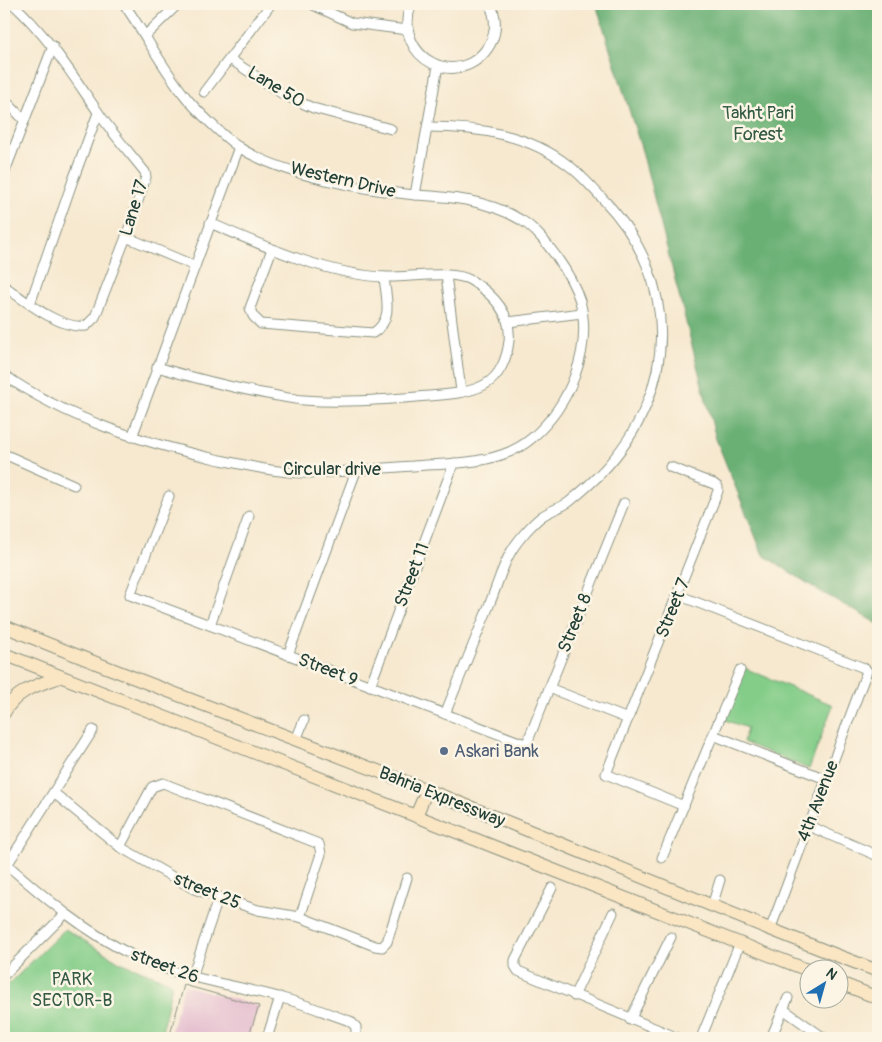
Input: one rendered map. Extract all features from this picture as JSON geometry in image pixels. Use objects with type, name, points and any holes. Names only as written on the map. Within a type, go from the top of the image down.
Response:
[{"type":"main road","name":"Bahria Expressway","points":[[4,626],[155,688],[427,790],[770,930],[878,971]]},
{"type":"main road","name":"Bahria Expressway","points":[[4,654],[800,967]]},
{"type":"main road","points":[[4,713],[17,695],[26,689],[60,677]]},
{"type":"main road","points":[[416,816],[427,790]]},
{"type":"main road","points":[[850,987],[878,998]]},
{"type":"street","name":"Lane 17","points":[[4,286],[30,304],[70,326],[86,326],[94,317],[126,237],[146,177],[145,172],[98,113],[53,46],[35,24],[13,4]]},
{"type":"street","name":"Western Drive","points":[[124,4],[185,97],[239,147],[272,162],[321,178],[380,191],[415,195],[438,66]]},
{"type":"street","points":[[146,35],[178,4]]},
{"type":"street","name":"Lane 50","points":[[271,4],[230,59],[284,95],[313,108],[391,129]]},
{"type":"street","points":[[311,4],[352,23],[407,30]]},
{"type":"street","points":[[411,4],[407,14],[407,30],[412,44],[421,56],[438,66],[461,67],[474,61],[485,52],[492,40],[496,26],[490,4]]},
{"type":"street","points":[[4,174],[23,120],[53,46]]},
{"type":"street","points":[[204,92],[230,59]]},
{"type":"street","points":[[4,99],[23,120]]},
{"type":"street","points":[[30,304],[98,113]]},
{"type":"street","points":[[428,128],[454,127],[514,137],[544,149],[569,165],[612,208],[634,240],[650,271],[660,310],[661,349],[656,379],[647,409],[626,443],[602,473],[568,502],[541,517],[512,550],[445,714]]},
{"type":"street","points":[[132,438],[239,147]]},
{"type":"street","name":"Circular drive","points":[[4,375],[63,411],[132,438],[170,449],[250,466],[300,473],[356,471],[454,463],[503,455],[531,438],[556,412],[572,386],[582,348],[580,300],[566,270],[548,246],[523,221],[491,206],[457,197],[415,195]]},
{"type":"street","points":[[157,367],[219,385],[303,400],[391,399],[461,391],[484,385],[498,373],[505,360],[508,350],[508,322],[498,302],[486,290],[469,279],[446,276],[384,277],[327,267],[272,249],[210,224]]},
{"type":"street","points":[[126,237],[195,266]]},
{"type":"street","points":[[272,249],[250,308],[253,316],[261,324],[373,333],[381,328],[387,318],[384,277]]},
{"type":"street","points":[[446,276],[461,391]]},
{"type":"street","points":[[508,322],[582,313]]},
{"type":"street","points":[[4,454],[74,485]]},
{"type":"street","name":"Street 11","points":[[370,686],[454,463]]},
{"type":"street","name":"Street 7","points":[[670,467],[718,487],[678,595],[606,772],[607,776],[684,806]]},
{"type":"street","points":[[288,655],[356,471]]},
{"type":"street","name":"Street 9","points":[[169,496],[130,595],[522,743],[527,743]]},
{"type":"street","name":"Street 8","points":[[527,743],[624,503]]},
{"type":"street","points":[[210,625],[249,516]]},
{"type":"street","name":"4th Avenue","points":[[678,595],[864,668],[867,671],[770,930]]},
{"type":"street","points":[[662,858],[740,670]]},
{"type":"street","points":[[549,688],[628,719]]},
{"type":"street","points":[[296,740],[304,720]]},
{"type":"street","points":[[6,864],[54,793],[93,730]]},
{"type":"street","points":[[714,735],[826,779]]},
{"type":"street","points":[[120,847],[152,787],[160,783],[316,842],[322,847],[300,917]]},
{"type":"street","name":"street 25","points":[[54,793],[120,847],[194,889],[218,899],[258,910],[300,917],[375,946],[382,947],[387,942],[407,878]]},
{"type":"street","points":[[808,826],[878,856]]},
{"type":"street","name":"street 26","points":[[6,864],[65,914],[112,945],[138,958],[192,977],[280,997],[350,1021],[356,1027],[356,1038]]},
{"type":"street","points":[[712,906],[720,880]]},
{"type":"street","points":[[552,888],[515,960],[514,966],[518,971],[630,1020],[678,1038]]},
{"type":"street","points":[[192,977],[218,899]]},
{"type":"street","points":[[574,996],[613,913]]},
{"type":"street","points":[[4,975],[65,914]]},
{"type":"street","points":[[630,1020],[671,937]]},
{"type":"street","points":[[701,1038],[740,943]]},
{"type":"street","points":[[267,1038],[280,997]]},
{"type":"street","points":[[771,1038],[788,998]]},
{"type":"street","points":[[783,1010],[824,1038]]},
{"type":"green space","name":"Takht Pari Forest","points":[[596,4],[878,4],[878,624],[818,590],[763,555],[716,439],[642,151]]},
{"type":"green space","points":[[742,667],[833,705],[809,769],[743,742],[747,728],[725,720]]},
{"type":"green space","name":"PARK SECTOR-B","points":[[65,929],[120,962],[172,983],[161,1038],[4,1038],[4,989]]},
{"type":"building","points":[[184,985],[259,1006],[248,1038],[169,1038]]},
{"type":"place","name":"Askari Bank","points":[[444,751]]}]
